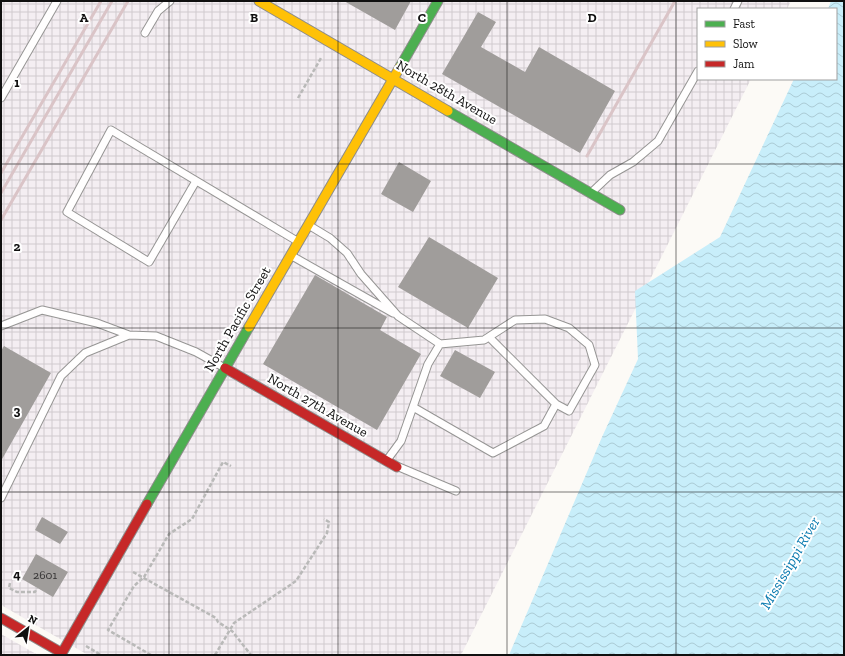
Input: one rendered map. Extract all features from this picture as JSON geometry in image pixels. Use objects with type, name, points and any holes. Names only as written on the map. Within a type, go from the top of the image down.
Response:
[{"type":"street","name":"North 28th Avenue","points":[[259,1],[393,77],[620,210]]},
{"type":"street","name":"North Pacific Street","points":[[62,654],[70,637],[438,1]]},
{"type":"street","name":"North 27th Avenue","points":[[225,368],[398,467]]},
{"type":"street","points":[[1,618],[62,654]]},
{"type":"lane","points":[[1,98],[57,1]]},
{"type":"lane","points":[[145,33],[158,11],[170,1]]},
{"type":"lane","points":[[592,193],[610,175],[633,162],[658,141],[697,73]]},
{"type":"lane","points":[[196,181],[150,262],[67,212],[111,130],[299,242]]},
{"type":"lane","points":[[308,225],[330,238],[347,253],[361,274],[398,316]]},
{"type":"lane","points":[[291,255],[398,316],[440,344],[484,340],[488,337],[515,320],[545,319],[569,328],[589,345],[595,364],[569,411],[556,404],[488,337]]},
{"type":"lane","points":[[1,326],[42,310],[97,323],[129,335],[156,336],[196,352],[225,368]]},
{"type":"lane","points":[[1,498],[61,376],[85,353],[129,335]]},
{"type":"lane","points":[[387,460],[401,441],[428,364],[440,344]]},
{"type":"lane","points":[[413,408],[493,454],[544,426],[556,404]]},
{"type":"lane","points":[[398,467],[456,491]]},
{"type":"path","points":[[298,98],[321,58],[327,62]]},
{"type":"path","points":[[151,655],[108,630],[134,586],[144,577],[169,534],[192,519],[223,462],[231,466]]},
{"type":"path","points":[[215,655],[234,623],[296,580],[327,533],[329,522],[324,519]]},
{"type":"path","points":[[133,572],[216,618],[218,622],[230,630],[251,655]]},
{"type":"path","points":[[10,583],[10,588],[17,592],[34,592],[37,588]]},
{"type":"path","points":[[86,646],[101,655]]},
{"type":"shaded area","points":[[1,1],[791,1],[788,8],[697,8],[697,80],[750,80],[461,655],[88,655],[1,605]]},
{"type":"shaded area","points":[[1,634],[38,655],[1,655]]},
{"type":"water","name":"Mississippi River","points":[[831,1],[844,1],[844,655],[509,655],[602,437],[638,359],[635,291],[720,237],[794,80],[837,80],[837,8],[828,8]]},
{"type":"building","points":[[344,1],[411,1],[395,30]]},
{"type":"building","points":[[478,12],[496,22],[481,47],[525,72],[539,47],[615,91],[580,153],[442,74]]},
{"type":"building","points":[[399,162],[431,181],[413,212],[381,194]]},
{"type":"building","points":[[429,237],[498,278],[468,328],[398,287]]},
{"type":"building","points":[[315,275],[387,317],[380,330],[421,354],[377,430],[263,364]]},
{"type":"building","points":[[4,346],[51,373],[1,461],[1,351]]},
{"type":"building","points":[[455,350],[495,372],[480,398],[440,376]]},
{"type":"building","points":[[42,517],[68,532],[60,544],[35,530]]},
{"type":"building","points":[[36,554],[68,572],[53,597],[22,579]]},
{"type":"railway","points":[[1,173],[101,1]]},
{"type":"railway","points":[[1,193],[112,1]]},
{"type":"railway","points":[[1,220],[128,1]]},
{"type":"railway","points":[[587,156],[675,1]]},
{"type":"traffic: fast","points":[[400,67],[438,1]]},
{"type":"traffic: fast","points":[[448,111],[620,210]]},
{"type":"traffic: fast","points":[[147,504],[249,327]]},
{"type":"traffic: slow","points":[[259,1],[448,111]]},
{"type":"traffic: slow","points":[[249,327],[400,67]]},
{"type":"traffic: jam","points":[[225,368],[397,467]]},
{"type":"traffic: jam","points":[[1,618],[62,653],[147,504]]}]
